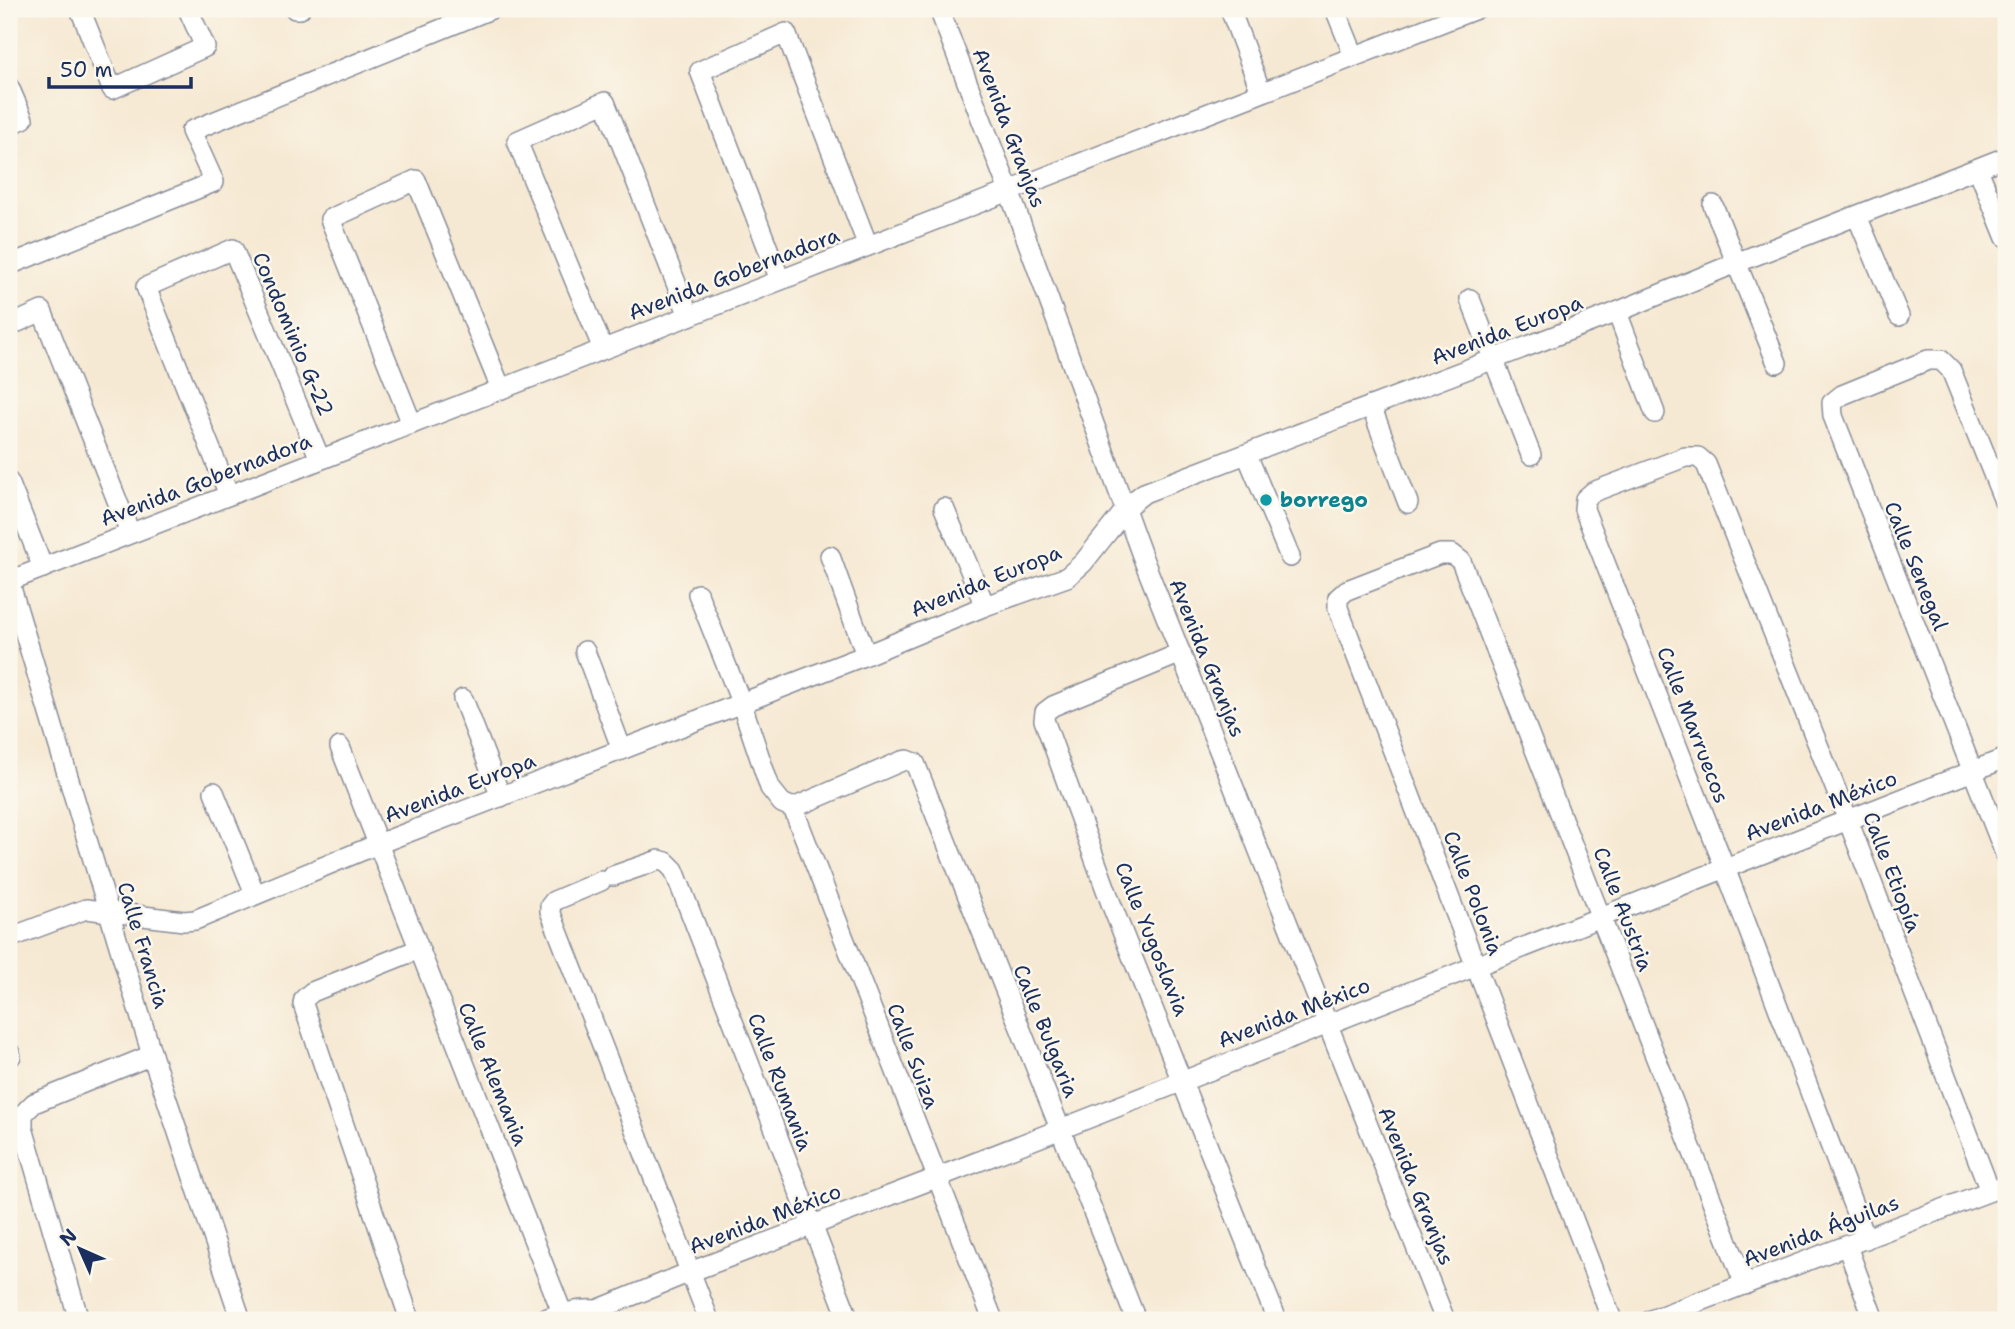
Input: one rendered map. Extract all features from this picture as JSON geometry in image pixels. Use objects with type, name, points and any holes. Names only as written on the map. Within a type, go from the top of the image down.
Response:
[{"type":"street","points":[[80,9],[112,89],[205,47],[188,9]]},
{"type":"street","points":[[9,265],[214,182],[191,131],[491,9]]},
{"type":"street","name":"Avenida Granjas","points":[[939,9],[1181,653],[1445,1320]]},
{"type":"street","points":[[1230,9],[1261,92]]},
{"type":"street","points":[[1335,9],[1353,56]]},
{"type":"street","name":"Avenida Gobernadora","points":[[9,581],[1353,56],[1446,14],[1476,9]]},
{"type":"street","points":[[780,280],[700,71],[786,33],[868,246]]},
{"type":"street","points":[[9,87],[23,119],[9,125]]},
{"type":"street","points":[[603,349],[517,141],[605,102],[689,316]]},
{"type":"street","name":"Avenida Europa","points":[[9,938],[81,910],[189,921],[378,844],[1074,572],[1126,509],[1144,493],[1617,312],[2006,157]]},
{"type":"street","points":[[1978,169],[2006,238]]},
{"type":"street","points":[[411,424],[330,219],[416,180],[501,389]]},
{"type":"street","points":[[1713,205],[1777,363]]},
{"type":"street","points":[[1857,216],[1899,316]]},
{"type":"street","name":"Condominio G-22","points":[[229,495],[146,288],[233,249],[320,459]]},
{"type":"street","points":[[1470,299],[1531,455]]},
{"type":"street","points":[[9,326],[42,311],[130,533]]},
{"type":"street","points":[[1617,312],[1655,413]]},
{"type":"street","name":"Calle Senegal","points":[[2006,506],[1951,370],[1941,360],[1928,360],[1836,398],[1831,409],[1884,551],[2006,856]]},
{"type":"street","points":[[1371,406],[1408,503]]},
{"type":"street","points":[[1247,455],[1290,557]]},
{"type":"street","name":"Calle Marruecos","points":[[1698,457],[1685,457],[1593,492],[1583,504],[1866,1239]]},
{"type":"street","name":"Calle Etiopía","points":[[1698,457],[1706,464],[1998,1188]]},
{"type":"street","points":[[9,482],[43,568]]},
{"type":"street","points":[[944,508],[985,606]]},
{"type":"street","name":"Calle Polonia","points":[[1452,554],[1440,554],[1346,590],[1338,597],[1337,603],[1612,1320]]},
{"type":"street","name":"Calle Austria","points":[[1452,554],[1461,561],[1745,1285]]},
{"type":"street","points":[[830,556],[866,655]]},
{"type":"street","name":"Calle Francia","points":[[9,581],[152,1055],[241,1320]]},
{"type":"street","name":"Calle Suiza","points":[[698,594],[741,702],[770,788],[782,803],[793,808],[993,1320]]},
{"type":"street","points":[[584,651],[622,750]]},
{"type":"street","name":"Calle Yugoslavia","points":[[1181,653],[1053,706],[1044,716],[1112,906],[1184,1080],[1277,1320]]},
{"type":"street","points":[[463,699],[501,797]]},
{"type":"street","name":"Calle Alemania","points":[[340,747],[564,1316]]},
{"type":"street","name":"Avenida México","points":[[542,1320],[583,1309],[594,1315],[690,1272],[2006,758]]},
{"type":"street","name":"Calle Bulgaria","points":[[793,808],[902,761],[912,761],[918,767],[1136,1320]]},
{"type":"street","points":[[214,792],[255,894]]},
{"type":"street","name":"Calle Rumania","points":[[690,1272],[550,911],[550,904],[558,898],[650,862],[666,862],[674,870],[849,1320]]},
{"type":"street","points":[[410,1320],[303,1004],[304,999],[312,992],[419,950]]},
{"type":"street","points":[[79,1320],[23,1128],[23,1114],[34,1103],[152,1055]]},
{"type":"street","name":"Avenida Águilas","points":[[1651,1320],[1998,1188]]},
{"type":"street","points":[[1847,1246],[1874,1320]]},
{"type":"street","points":[[690,1272],[709,1320]]},
{"type":"place","name":"borrego","points":[[1266,500]]}]
